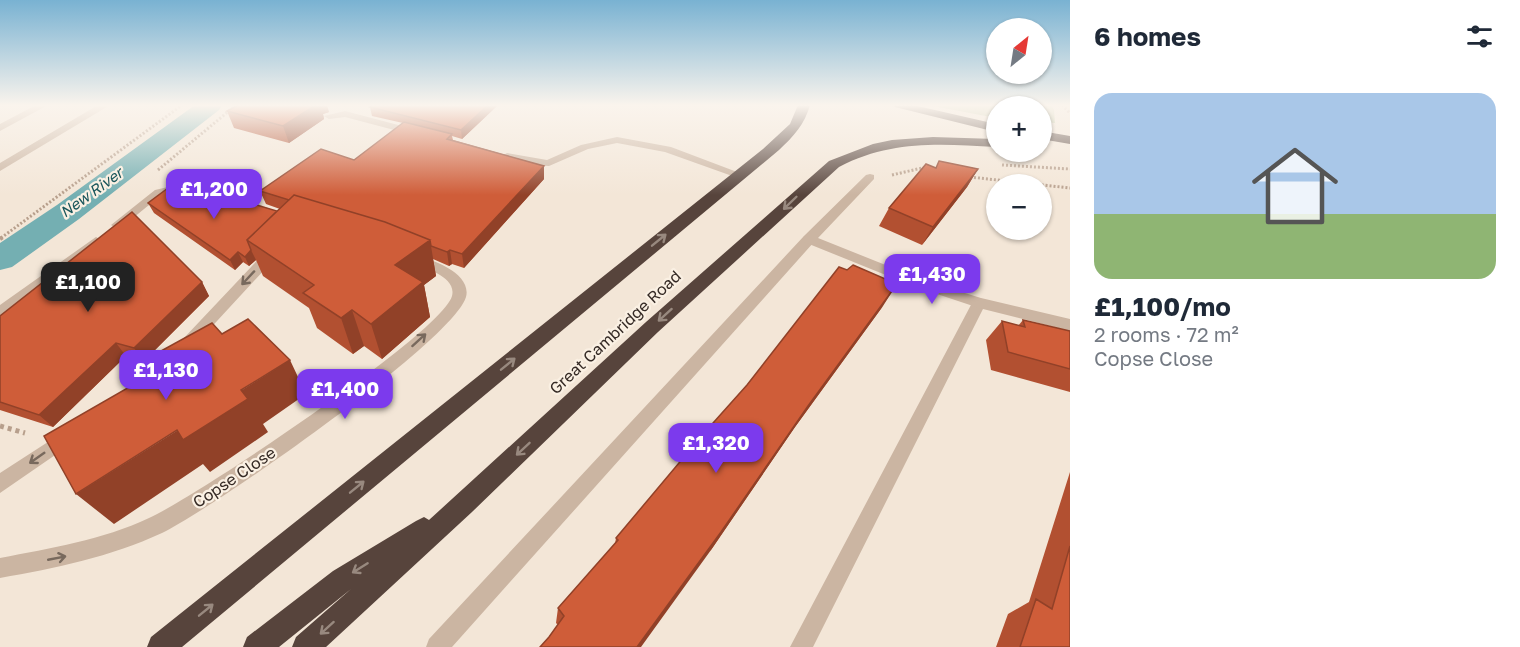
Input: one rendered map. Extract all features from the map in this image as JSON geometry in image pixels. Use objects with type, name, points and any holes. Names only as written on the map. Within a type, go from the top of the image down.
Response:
[{"type":"highway","points":[[161,647],[786,135]]},
{"type":"highway","points":[[1052,137],[1070,141]]},
{"type":"highway","points":[[1052,142],[1070,141]]},
{"type":"highway","name":"Great Cambridge Road","points":[[306,647],[464,504],[661,319],[834,164],[862,150],[898,142],[986,143]]},
{"type":"highway","points":[[257,647],[342,580],[464,504]]},
{"type":"street","points":[[0,168],[55,135]]},
{"type":"street","points":[[497,154],[532,162],[549,163],[585,147],[617,140],[668,149],[739,175]]},
{"type":"street","points":[[437,647],[809,239],[870,177]]},
{"type":"street","points":[[0,314],[166,189],[185,186],[200,189],[283,214]]},
{"type":"street","points":[[174,357],[287,238]]},
{"type":"street","points":[[809,239],[918,283],[979,303],[1070,325]]},
{"type":"street","name":"Copse Close","points":[[0,568],[103,547],[167,520],[195,504],[301,431],[408,350],[451,312],[459,294],[457,285],[448,273],[399,252]]},
{"type":"street","points":[[801,647],[979,303]]},
{"type":"street","points":[[0,484],[82,428]]},
{"type":"path","points":[[0,239],[141,135]]},
{"type":"path","points":[[909,170],[932,172]]},
{"type":"path","points":[[966,176],[1070,188]]},
{"type":"building","points":[[387,135],[451,135],[447,139],[544,166],[462,254],[450,250],[447,252],[431,246],[430,240],[385,222],[294,195],[289,200],[260,191],[321,149],[354,160]]},
{"type":"building","points":[[939,161],[978,169],[933,227],[889,208],[926,164],[936,168]]},
{"type":"building","points":[[168,188],[247,205],[250,203],[277,211],[247,240],[251,250],[245,257],[238,252],[230,260],[148,203]]},
{"type":"building","points":[[294,195],[385,222],[430,240],[395,265],[423,282],[371,324],[352,310],[341,318],[303,293],[314,285],[247,240]]},
{"type":"building","points":[[132,212],[202,282],[134,348],[116,343],[39,415],[0,402],[0,316]]},
{"type":"building","points":[[853,265],[897,284],[637,647],[540,647],[564,616],[558,608],[618,540],[616,538],[747,385],[839,267],[847,270]]},
{"type":"building","points":[[248,319],[290,360],[241,390],[248,399],[183,440],[177,430],[76,494],[44,436],[159,370],[150,357],[212,323],[222,334]]},
{"type":"building","points":[[1023,320],[1070,331],[1070,369],[1008,352],[1002,321],[1025,327]]},
{"type":"building","points":[[1070,546],[1070,647],[1020,647],[1036,599],[1052,609]]},
{"type":"waterway","name":"New River","points":[[0,259],[68,212],[170,135]]}]
